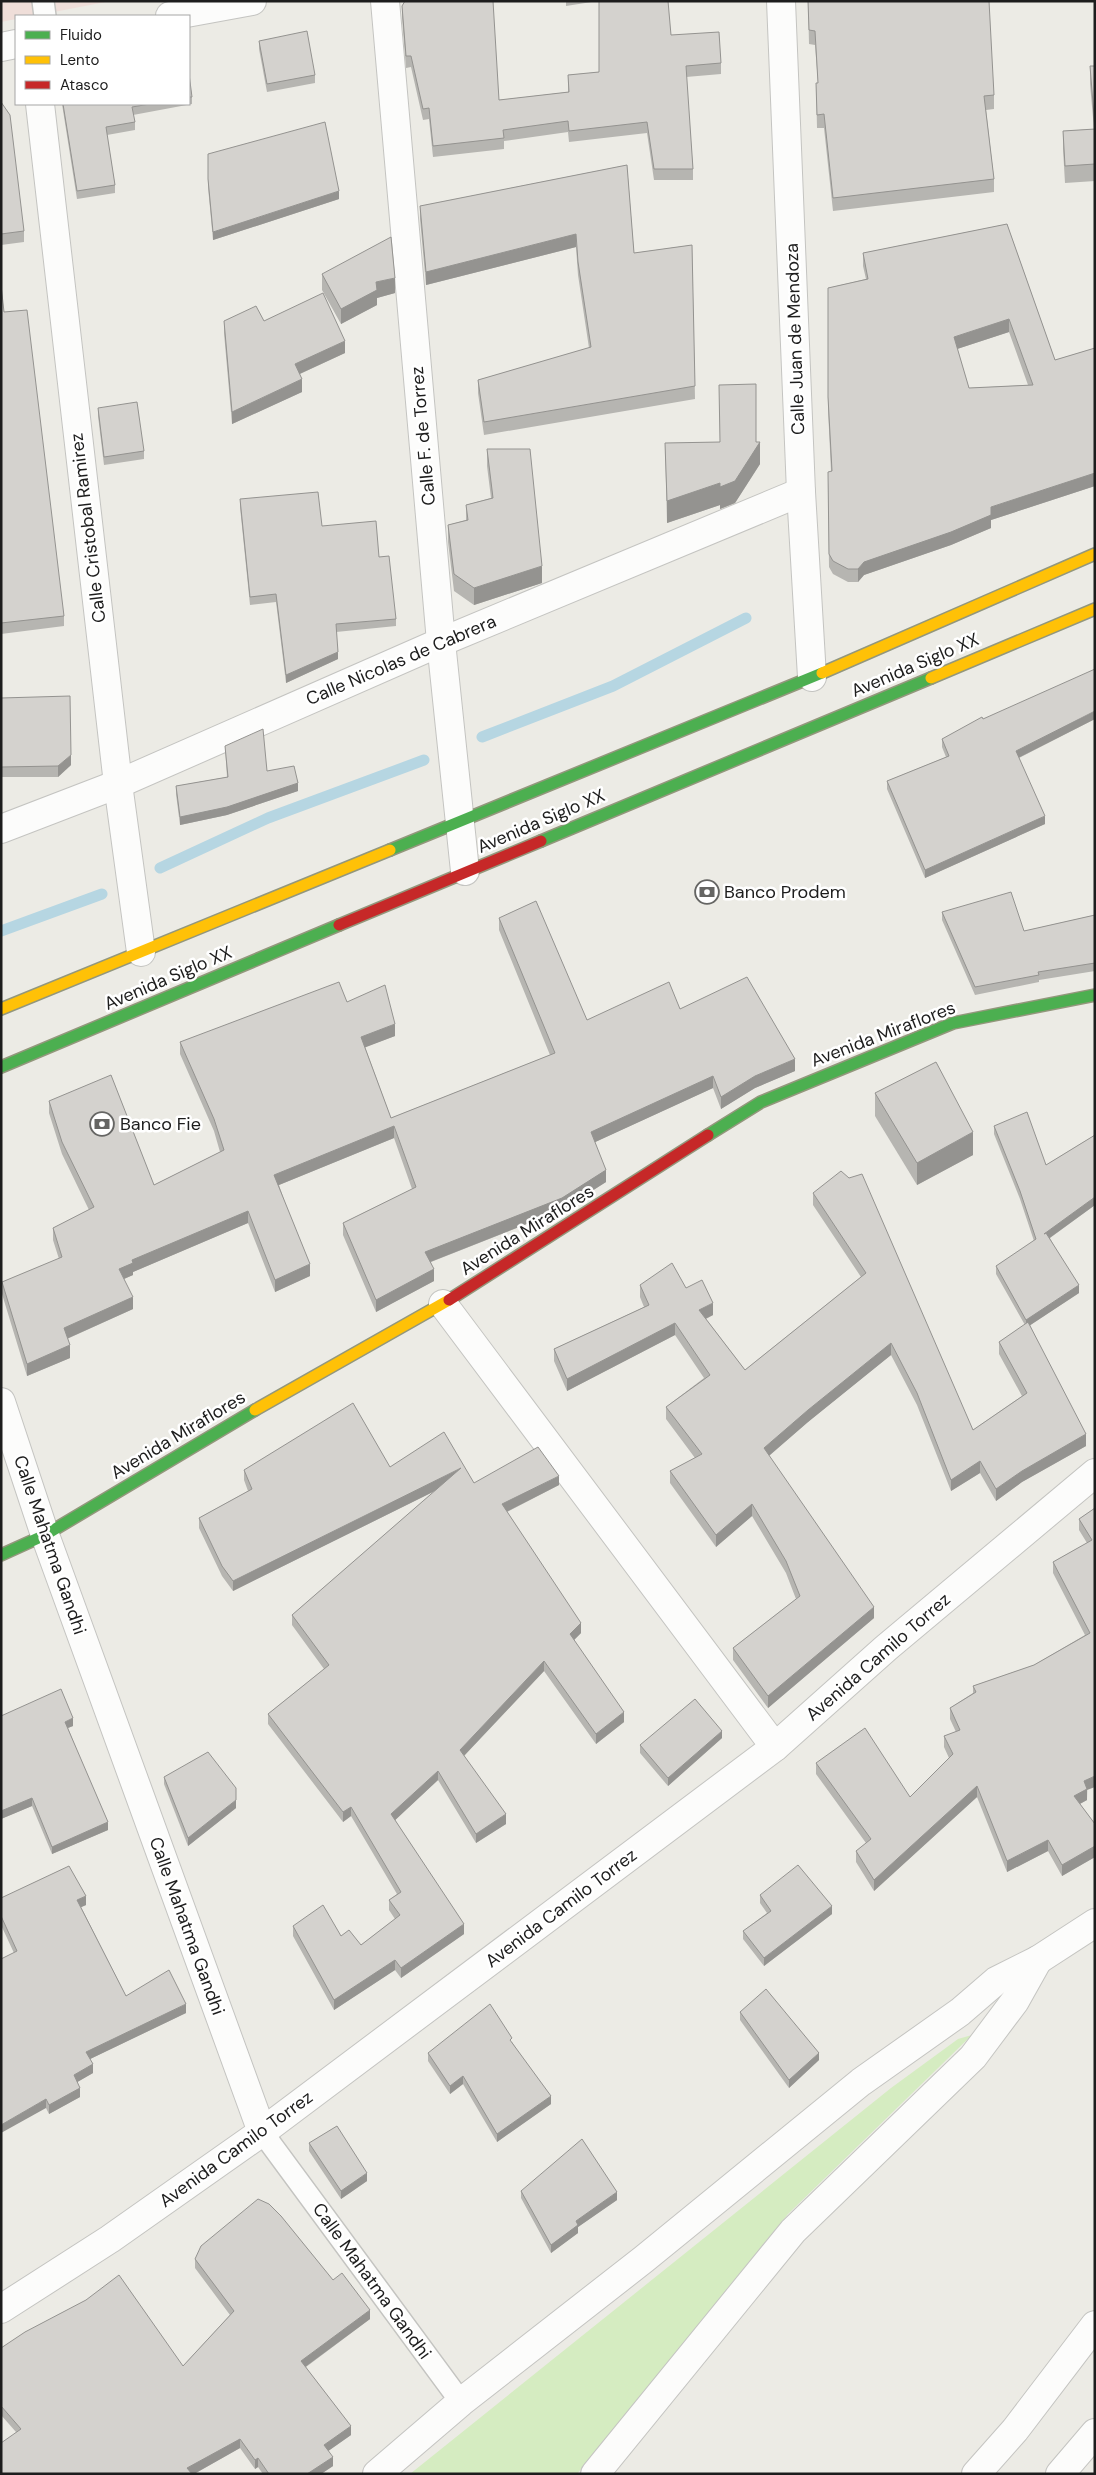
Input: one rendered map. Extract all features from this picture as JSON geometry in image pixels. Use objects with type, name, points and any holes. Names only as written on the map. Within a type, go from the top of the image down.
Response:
[{"type":"main road","name":"Avenida Siglo XX","points":[[1,1009],[812,677],[1095,554]]},
{"type":"main road","name":"Avenida Siglo XX","points":[[1,1067],[465,871],[1095,609]]},
{"type":"main road","name":"Avenida Miraflores","points":[[1,1555],[45,1535],[217,1432],[443,1304],[761,1102],[953,1023],[1095,995]]},
{"type":"street","points":[[175,15],[252,1]]},
{"type":"street","name":"Calle F. de Torrez","points":[[385,1],[441,642],[465,871]]},
{"type":"street","name":"Calle Juan de Mendoza","points":[[781,1],[801,492],[812,677]]},
{"type":"street","points":[[1,47],[15,44]]},
{"type":"street","name":"Calle Cristobal Ramirez","points":[[40,105],[118,784],[141,952]]},
{"type":"street","name":"Calle Nicolas de Cabrera","points":[[1,829],[118,784],[441,642],[801,492]]},
{"type":"street","points":[[443,1304],[775,1747]]},
{"type":"street","name":"Calle Mahatma Gandhi","points":[[1,1402],[45,1535],[262,2132]]},
{"type":"street","name":"Avenida Camilo Torrez","points":[[1,2309],[110,2239],[262,2132],[775,1747],[886,1648],[1095,1473]]},
{"type":"street","points":[[377,2474],[461,2402],[644,2259],[862,2082],[960,2012],[996,1981],[1038,1960],[1095,1923]]},
{"type":"street","points":[[595,2474],[793,2231],[973,2057],[1015,2001],[1038,1960]]},
{"type":"street","points":[[976,2474],[1015,2430],[1095,2325]]},
{"type":"street","points":[[1060,2474],[1095,2433]]},
{"type":"lane","points":[[43,1],[45,15]]},
{"type":"lane","name":"Calle Mahatma Gandhi","points":[[262,2132],[461,2402]]},
{"type":"shaded area","points":[[1,1],[111,1],[38,15],[15,15],[15,19],[1,22]]},
{"type":"green space","points":[[972,2035],[788,2214],[577,2474],[410,2474],[891,2088],[958,2039]]},
{"type":"building","points":[[405,1],[493,1],[499,100],[569,92],[568,75],[599,72],[599,1],[668,1],[671,35],[719,32],[721,63],[686,66],[693,169],[654,169],[647,122],[569,131],[568,121],[503,130],[504,138],[433,146],[429,108],[423,109],[411,56],[406,56],[402,6]]},
{"type":"building","points":[[808,1],[989,1],[994,95],[984,96],[994,179],[833,198],[824,114],[817,115],[816,83],[818,83],[815,31],[809,30]]},
{"type":"building","points":[[307,31],[315,75],[267,84],[259,41]]},
{"type":"building","points":[[1090,66],[1095,66],[1095,128]]},
{"type":"building","points":[[1,102],[10,115],[24,231],[1,234]]},
{"type":"building","points":[[63,105],[144,105],[132,107],[135,122],[106,127],[115,185],[77,191]]},
{"type":"building","points":[[325,122],[339,191],[213,232],[208,179],[208,154]]},
{"type":"building","points":[[1095,129],[1095,164],[1065,166],[1063,131]]},
{"type":"building","points":[[627,165],[634,253],[692,245],[695,386],[484,422],[478,380],[591,347],[578,262],[576,234],[426,272],[420,206]]},
{"type":"building","points":[[1007,224],[1055,360],[1095,348],[1095,473],[991,507],[991,515],[951,532],[864,562],[858,569],[848,569],[833,561],[829,554],[828,472],[832,471],[828,397],[828,288],[868,279],[863,253]],"holes":[[[1009,319],[1033,385],[969,388],[954,337]]]},
{"type":"building","points":[[391,237],[395,278],[376,282],[377,290],[341,309],[322,274]]},
{"type":"building","points":[[1,285],[4,312],[27,310],[64,616],[1,623]]},
{"type":"building","points":[[323,293],[345,341],[295,364],[302,379],[232,412],[224,321],[256,306],[264,321]]},
{"type":"building","points":[[756,384],[756,442],[760,442],[735,481],[720,487],[720,483],[667,501],[665,443],[720,442],[719,385]]},
{"type":"building","points":[[137,402],[144,451],[104,457],[98,408]]},
{"type":"building","points":[[487,449],[530,449],[542,566],[474,588],[454,574],[448,525],[468,520],[466,505],[493,498]]},
{"type":"building","points":[[318,492],[322,526],[376,521],[379,557],[389,556],[396,619],[336,624],[338,652],[286,675],[276,594],[250,597],[240,499]]},
{"type":"building","points":[[1095,669],[1095,711],[1016,751],[1045,816],[925,870],[887,781],[949,756],[942,739],[982,717],[983,719]]},
{"type":"building","points":[[70,696],[71,755],[58,766],[1,767],[1,698]]},
{"type":"building","points":[[263,729],[267,771],[294,766],[298,783],[227,807],[180,817],[176,786],[228,777],[225,746]]},
{"type":"building","points":[[1011,892],[1024,931],[1095,915],[1095,963],[1038,972],[1039,975],[975,987],[942,912]]},
{"type":"building","points":[[536,901],[587,1020],[669,982],[680,1009],[747,977],[795,1059],[755,1076],[721,1097],[713,1076],[591,1132],[606,1170],[562,1198],[425,1252],[434,1269],[376,1300],[343,1223],[416,1187],[394,1126],[274,1175],[310,1264],[275,1280],[248,1211],[132,1260],[133,1263],[119,1269],[133,1297],[64,1328],[70,1345],[27,1364],[2,1282],[62,1257],[53,1228],[94,1207],[62,1142],[49,1101],[111,1075],[154,1185],[224,1150],[214,1119],[180,1042],[339,982],[347,1002],[385,985],[395,1024],[361,1037],[391,1118],[555,1053],[499,918]]},
{"type":"building","points":[[936,1062],[973,1132],[917,1163],[875,1093]]},
{"type":"building","points":[[1027,1112],[1046,1165],[1095,1135],[1095,1197],[1044,1234],[1046,1233],[1079,1285],[1026,1320],[996,1266],[1036,1239],[1020,1191],[994,1126]]},
{"type":"building","points":[[841,1171],[849,1178],[862,1174],[973,1430],[1027,1393],[999,1342],[1028,1322],[1086,1434],[1022,1471],[996,1489],[980,1461],[951,1480],[917,1393],[891,1343],[808,1410],[764,1448],[874,1607],[768,1696],[733,1648],[800,1596],[786,1561],[752,1504],[716,1535],[670,1471],[702,1454],[666,1407],[710,1375],[675,1323],[567,1379],[554,1349],[649,1305],[640,1285],[672,1263],[686,1288],[702,1280],[713,1303],[699,1310],[745,1370],[866,1273],[813,1193]]},
{"type":"building","points":[[353,1403],[390,1467],[444,1432],[474,1483],[538,1447],[559,1476],[502,1504],[581,1623],[570,1634],[624,1712],[596,1734],[544,1661],[460,1750],[506,1814],[476,1834],[438,1771],[391,1814],[464,1924],[401,1968],[395,1960],[334,2000],[293,1926],[323,1905],[341,1936],[349,1930],[361,1945],[400,1915],[389,1900],[401,1892],[351,1807],[343,1812],[268,1714],[329,1665],[292,1615],[461,1468],[233,1581],[222,1566],[199,1518],[252,1489],[244,1470]]},
{"type":"building","points":[[1095,1508],[1095,1776],[1084,1781],[1087,1789],[1074,1796],[1095,1824],[1095,1846],[1062,1865],[1048,1840],[1007,1861],[977,1786],[874,1880],[856,1851],[871,1839],[816,1763],[865,1728],[910,1797],[953,1754],[944,1736],[960,1730],[950,1708],[976,1692],[973,1686],[1034,1665],[1090,1633],[1053,1562],[1092,1540],[1079,1519]]},
{"type":"building","points":[[61,1689],[73,1718],[65,1722],[108,1822],[52,1847],[32,1798],[1,1811],[1,1716]]},
{"type":"building","points":[[695,1699],[722,1731],[668,1778],[640,1745]]},
{"type":"building","points":[[208,1752],[236,1788],[236,1800],[188,1838],[164,1777]]},
{"type":"building","points":[[798,1865],[832,1906],[764,1958],[743,1931],[771,1911],[760,1895]]},
{"type":"building","points":[[69,1866],[86,1896],[77,1900],[126,1996],[169,1970],[186,2004],[86,2052],[93,2064],[74,2075],[80,2088],[49,2105],[46,2099],[1,2125],[1,1959],[17,1951],[1,1916],[1,1898]]},
{"type":"building","points":[[766,1989],[819,2053],[789,2080],[740,2012]]},
{"type":"building","points":[[490,2004],[512,2038],[510,2040],[551,2096],[497,2134],[463,2076],[450,2086],[428,2053]]},
{"type":"building","points":[[337,2126],[367,2173],[341,2191],[309,2143]]},
{"type":"building","points":[[582,2139],[617,2192],[576,2221],[578,2225],[551,2245],[521,2191]]},
{"type":"building","points":[[258,2199],[269,2204],[281,2216],[333,2280],[342,2273],[370,2310],[301,2361],[351,2426],[324,2445],[333,2457],[307,2474],[269,2474],[258,2458],[255,2460],[240,2439],[187,2468],[192,2474],[1,2474],[1,2443],[21,2429],[1,2406],[1,2348],[25,2332],[86,2300],[119,2275],[183,2366],[234,2311],[195,2259],[201,2246]]},
{"type":"waterway","points":[[482,737],[613,686],[746,618]]},
{"type":"waterway","points":[[160,868],[268,818],[424,760]]},
{"type":"waterway","points":[[1,931],[102,894]]},
{"type":"traffic: fast","points":[[390,850],[822,673]]},
{"type":"traffic: fast","points":[[541,841],[931,678]]},
{"type":"traffic: fast","points":[[1,1067],[339,925]]},
{"type":"traffic: fast","points":[[708,1135],[761,1102],[953,1023],[1095,995]]},
{"type":"traffic: fast","points":[[1,1555],[45,1535],[255,1410]]},
{"type":"traffic: slow","points":[[822,673],[1095,554]]},
{"type":"traffic: slow","points":[[931,678],[1095,609]]},
{"type":"traffic: slow","points":[[1,1009],[390,850]]},
{"type":"traffic: slow","points":[[255,1410],[449,1300]]},
{"type":"traffic: jam","points":[[339,925],[541,841]]},
{"type":"traffic: jam","points":[[449,1300],[708,1135]]},
{"type":"place","name":"Banco Prodem","points":[[707,892]]},
{"type":"place","name":"Banco Fie","points":[[102,1124]]}]
